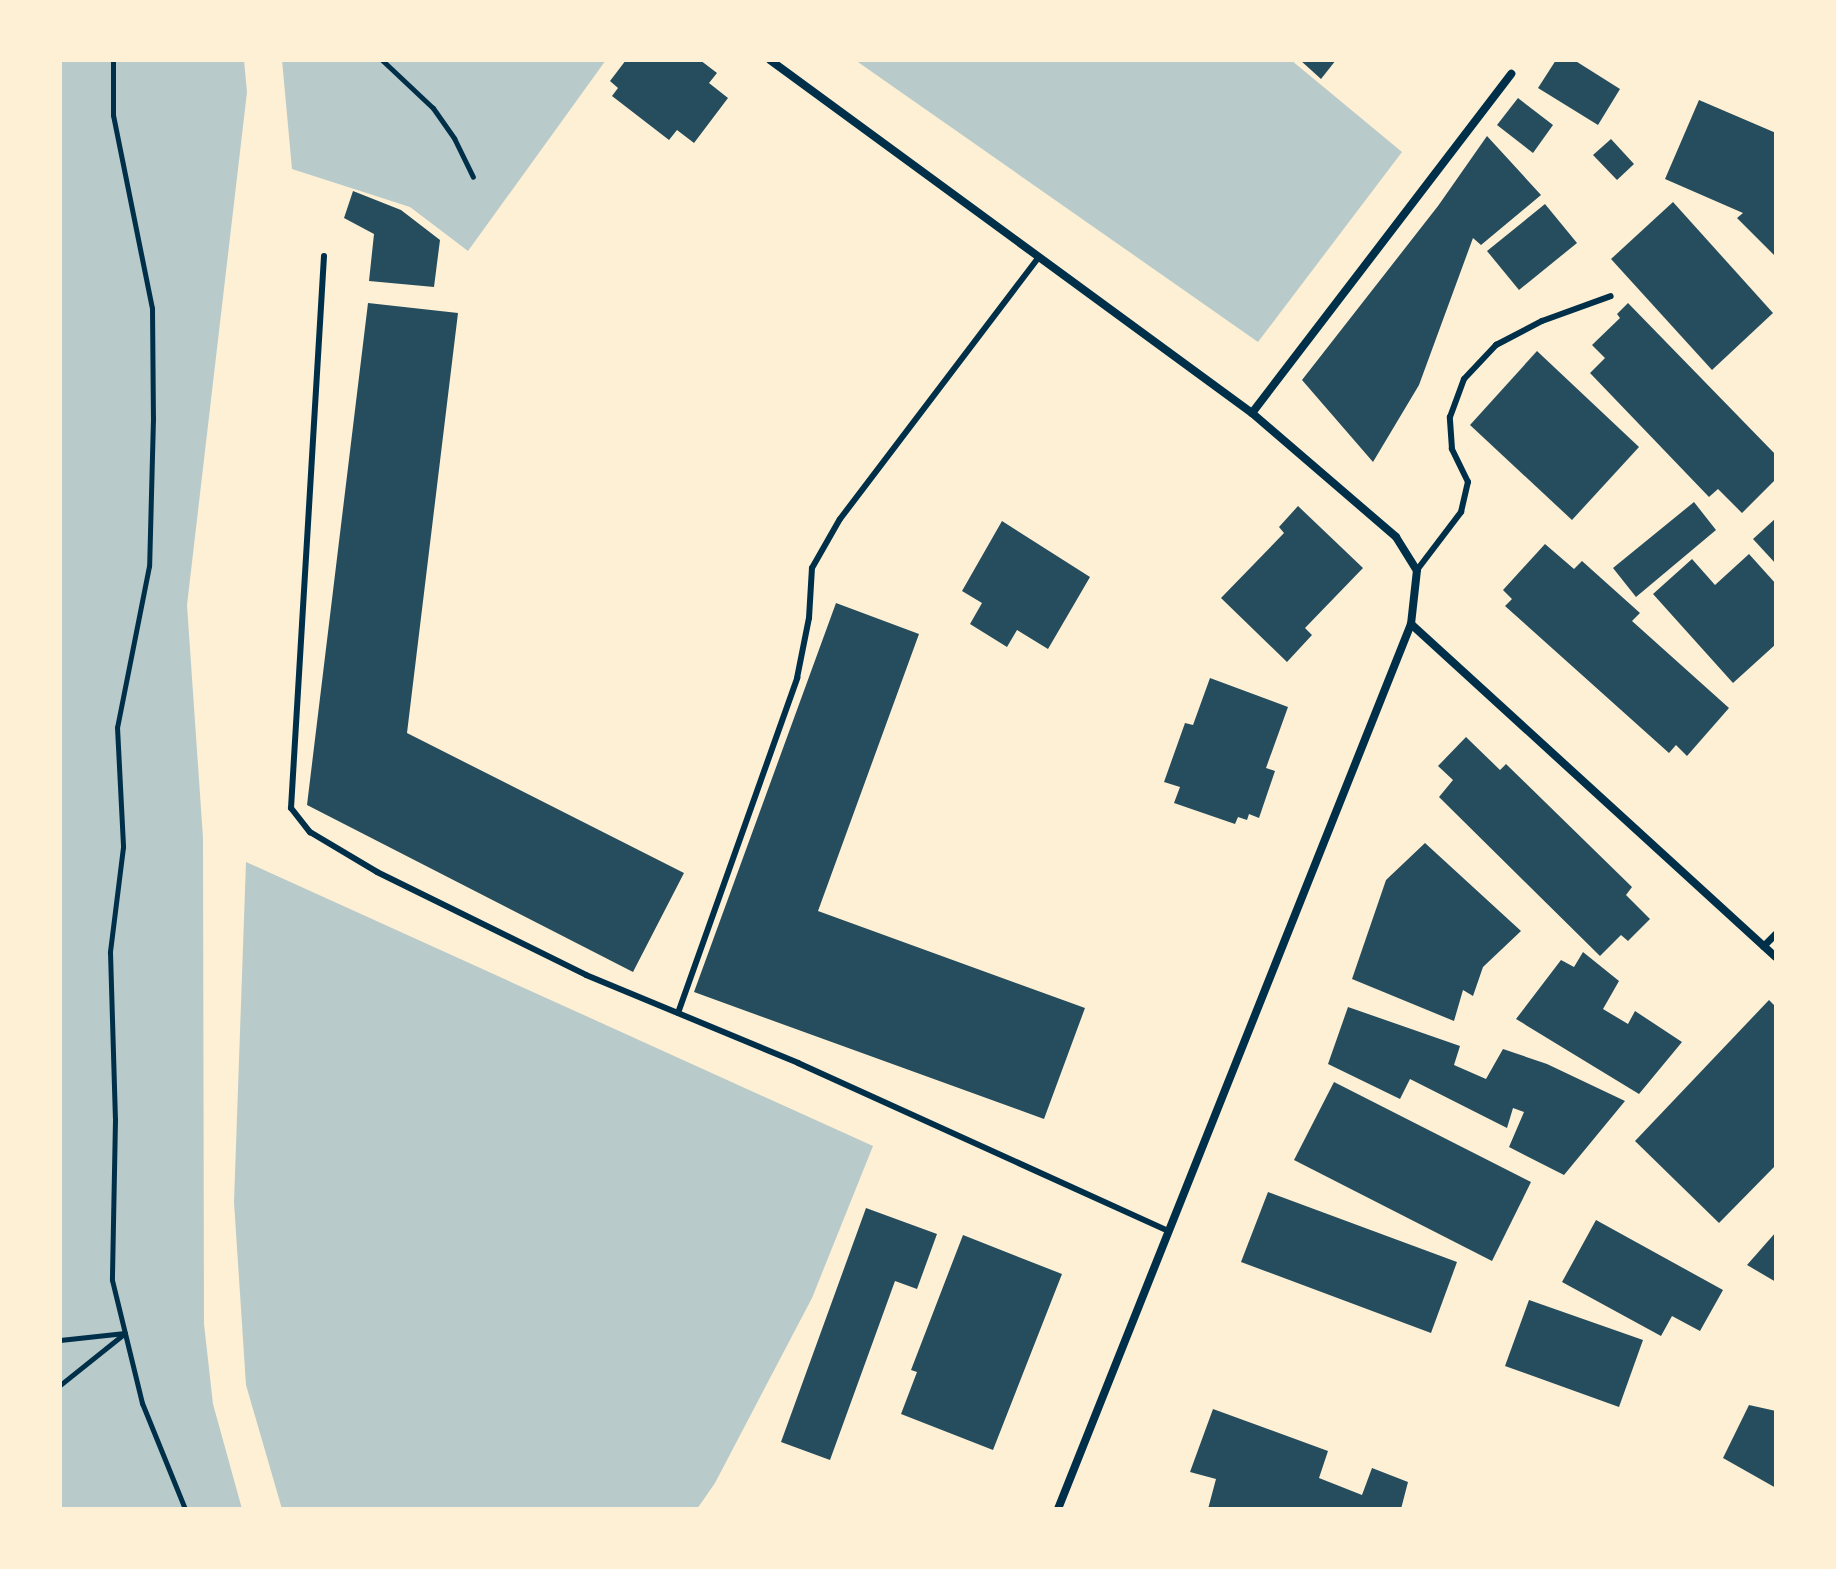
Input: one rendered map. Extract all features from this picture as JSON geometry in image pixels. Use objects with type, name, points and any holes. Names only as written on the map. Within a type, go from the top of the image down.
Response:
[{"type":"street","points":[[770,60],[1252,413],[1396,537],[1417,570],[1411,624],[1058,1509]]},
{"type":"street","points":[[1252,413],[1511,74]]},
{"type":"street","points":[[1411,624],[1776,957]]},
{"type":"street","points":[[1763,946],[1776,933]]},
{"type":"lane","points":[[324,256],[291,808],[310,832],[377,872],[586,975],[869,1095],[1169,1231]]},
{"type":"lane","points":[[678,1013],[797,678],[809,618],[812,568],[840,519],[1038,258]]},
{"type":"lane","points":[[1417,570],[1461,512],[1468,482],[1452,449],[1450,417],[1464,379],[1496,345],[1542,321],[1611,296]]},
{"type":"path","points":[[113,60],[113,115],[152,308],[152,339],[149,566],[117,727],[123,847],[110,952],[115,1119],[112,1280],[142,1403],[185,1509]]},
{"type":"path","points":[[382,60],[433,108],[454,138],[473,177]]},
{"type":"path","points":[[60,1340],[125,1333]]},
{"type":"path","points":[[60,1385],[125,1333]]},
{"type":"shaded area","points":[[60,60],[244,60],[247,92],[187,605],[203,838],[204,1324],[213,1404],[242,1509],[60,1509]]},
{"type":"shaded area","points":[[282,60],[606,60],[468,251],[410,207],[292,169]]},
{"type":"shaded area","points":[[855,60],[1291,60],[1402,152],[1258,342]]},
{"type":"shaded area","points":[[246,862],[873,1146],[812,1298],[715,1483],[697,1509],[282,1509],[246,1385],[234,1202]]},
{"type":"building","points":[[626,60],[700,60],[717,73],[709,83],[728,98],[694,143],[677,130],[669,140],[612,96],[618,88],[610,81]]},
{"type":"building","points":[[1300,60],[1336,60],[1321,79]]},
{"type":"building","points":[[1556,60],[1574,60],[1620,89],[1598,125],[1538,88]]},
{"type":"building","points":[[1518,98],[1553,125],[1533,153],[1497,125]]},
{"type":"building","points":[[1699,100],[1776,133],[1776,257],[1737,218],[1743,213],[1665,179]]},
{"type":"building","points":[[1487,136],[1541,195],[1481,245],[1473,238],[1419,385],[1373,462],[1302,380],[1438,206]]},
{"type":"building","points":[[1611,139],[1634,164],[1617,180],[1593,155]]},
{"type":"building","points":[[353,191],[401,210],[440,240],[434,287],[369,281],[374,234],[344,218]]},
{"type":"building","points":[[1673,202],[1773,313],[1712,370],[1611,259]]},
{"type":"building","points":[[1545,204],[1577,243],[1519,290],[1487,251]]},
{"type":"building","points":[[368,303],[458,313],[407,733],[684,873],[633,972],[307,805]]},
{"type":"building","points":[[1628,303],[1776,455],[1776,479],[1742,513],[1718,489],[1709,497],[1590,373],[1605,358],[1592,345],[1620,318],[1617,314]]},
{"type":"building","points":[[1537,351],[1639,447],[1572,520],[1470,425]]},
{"type":"building","points":[[1694,502],[1716,530],[1636,597],[1613,568]]},
{"type":"building","points":[[1298,506],[1363,568],[1305,628],[1312,635],[1287,662],[1221,598],[1284,533],[1279,527]]},
{"type":"building","points":[[1776,518],[1776,564],[1753,539]]},
{"type":"building","points":[[1002,521],[1090,577],[1048,649],[1017,630],[1007,647],[970,624],[982,603],[962,591]]},
{"type":"building","points":[[1545,544],[1574,569],[1582,561],[1640,613],[1632,621],[1729,708],[1687,756],[1676,745],[1669,753],[1505,606],[1512,599],[1503,590]]},
{"type":"building","points":[[1749,554],[1776,584],[1776,644],[1733,683],[1653,594],[1692,559],[1715,585]]},
{"type":"building","points":[[836,603],[919,634],[818,911],[1085,1008],[1044,1119],[694,992]]},
{"type":"building","points":[[1210,678],[1288,707],[1266,768],[1275,771],[1259,818],[1249,814],[1247,820],[1238,817],[1235,824],[1174,803],[1180,787],[1164,782],[1185,723],[1193,725]]},
{"type":"building","points":[[1466,737],[1500,770],[1506,764],[1632,887],[1626,895],[1650,919],[1628,941],[1621,935],[1600,956],[1439,797],[1453,780],[1438,766]]},
{"type":"building","points":[[1425,843],[1521,931],[1483,967],[1473,996],[1463,990],[1454,1021],[1352,979],[1386,880]]},
{"type":"building","points":[[1583,952],[1619,981],[1603,1009],[1628,1024],[1635,1011],[1682,1042],[1639,1094],[1516,1019],[1561,960],[1574,967]]},
{"type":"building","points":[[1769,1000],[1776,1007],[1776,1165],[1719,1223],[1635,1141]]},
{"type":"building","points":[[1348,1007],[1460,1046],[1454,1065],[1486,1079],[1503,1049],[1547,1064],[1625,1101],[1564,1175],[1509,1147],[1524,1112],[1513,1108],[1507,1128],[1410,1079],[1400,1099],[1328,1064]]},
{"type":"building","points":[[1334,1082],[1531,1182],[1492,1261],[1294,1160]]},
{"type":"building","points":[[1268,1192],[1457,1262],[1431,1333],[1241,1262]]},
{"type":"building","points":[[866,1208],[937,1234],[917,1289],[895,1281],[830,1460],[781,1442]]},
{"type":"building","points":[[1596,1220],[1723,1290],[1700,1331],[1672,1316],[1661,1336],[1562,1282]]},
{"type":"building","points":[[1776,1232],[1776,1282],[1747,1265]]},
{"type":"building","points":[[963,1235],[1062,1274],[993,1450],[901,1414],[917,1372],[911,1370]]},
{"type":"building","points":[[1529,1300],[1643,1340],[1619,1407],[1505,1366]]},
{"type":"building","points":[[1749,1405],[1776,1411],[1776,1488],[1723,1458]]},
{"type":"building","points":[[1213,1409],[1328,1451],[1319,1478],[1362,1495],[1372,1468],[1408,1482],[1401,1509],[1208,1509],[1216,1479],[1190,1472]]}]
